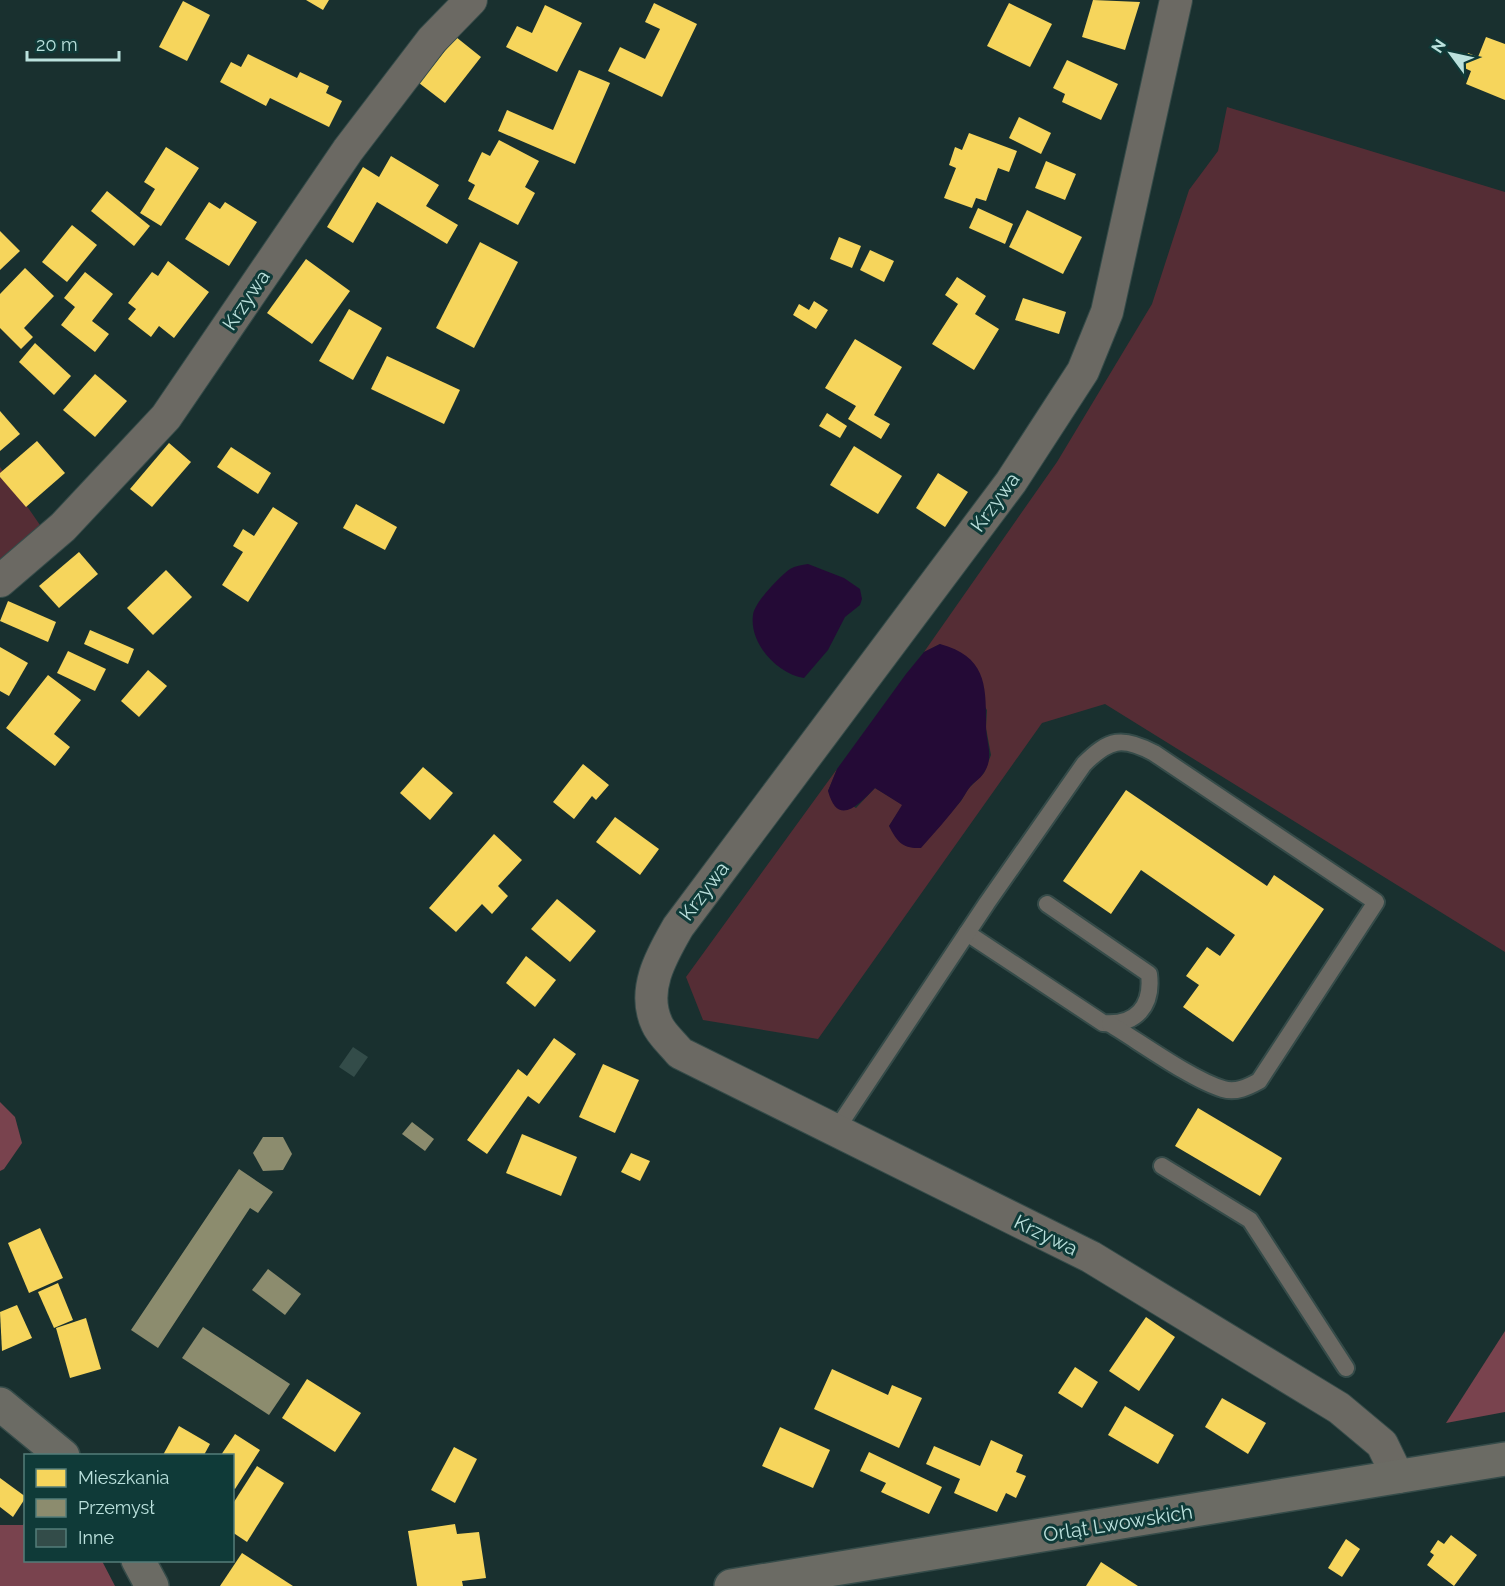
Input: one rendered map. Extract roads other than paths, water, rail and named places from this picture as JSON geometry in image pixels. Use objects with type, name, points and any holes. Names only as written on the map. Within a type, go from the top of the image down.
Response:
[{"type":"street","name":"Krzywa","points":[[0,581],[63,527],[166,417],[348,150],[432,40],[471,0]]},
{"type":"street","name":"Krzywa","points":[[1176,0],[1107,312],[1083,370],[1011,482],[678,927],[658,962],[651,997],[657,1024],[680,1053],[1091,1257],[1339,1408],[1382,1444],[1398,1478]]},
{"type":"street","points":[[0,1404],[62,1454]]},
{"type":"street","name":"Orląt Lwowskich","points":[[730,1586],[1505,1459]]},
{"type":"street","points":[[139,1562],[152,1586]]},
{"type":"lane","points":[[836,1130],[967,933],[1084,764],[1099,749],[1116,742],[1134,742],[1154,753],[1376,902],[1259,1081],[1242,1089],[1225,1090],[1205,1081],[1110,1024]]},
{"type":"lane","points":[[967,933],[1103,1023],[1119,1025],[1131,1020],[1145,1006],[1151,988],[1149,974],[1047,904]]},
{"type":"lane","points":[[1162,1166],[1250,1220],[1346,1368]]}]
